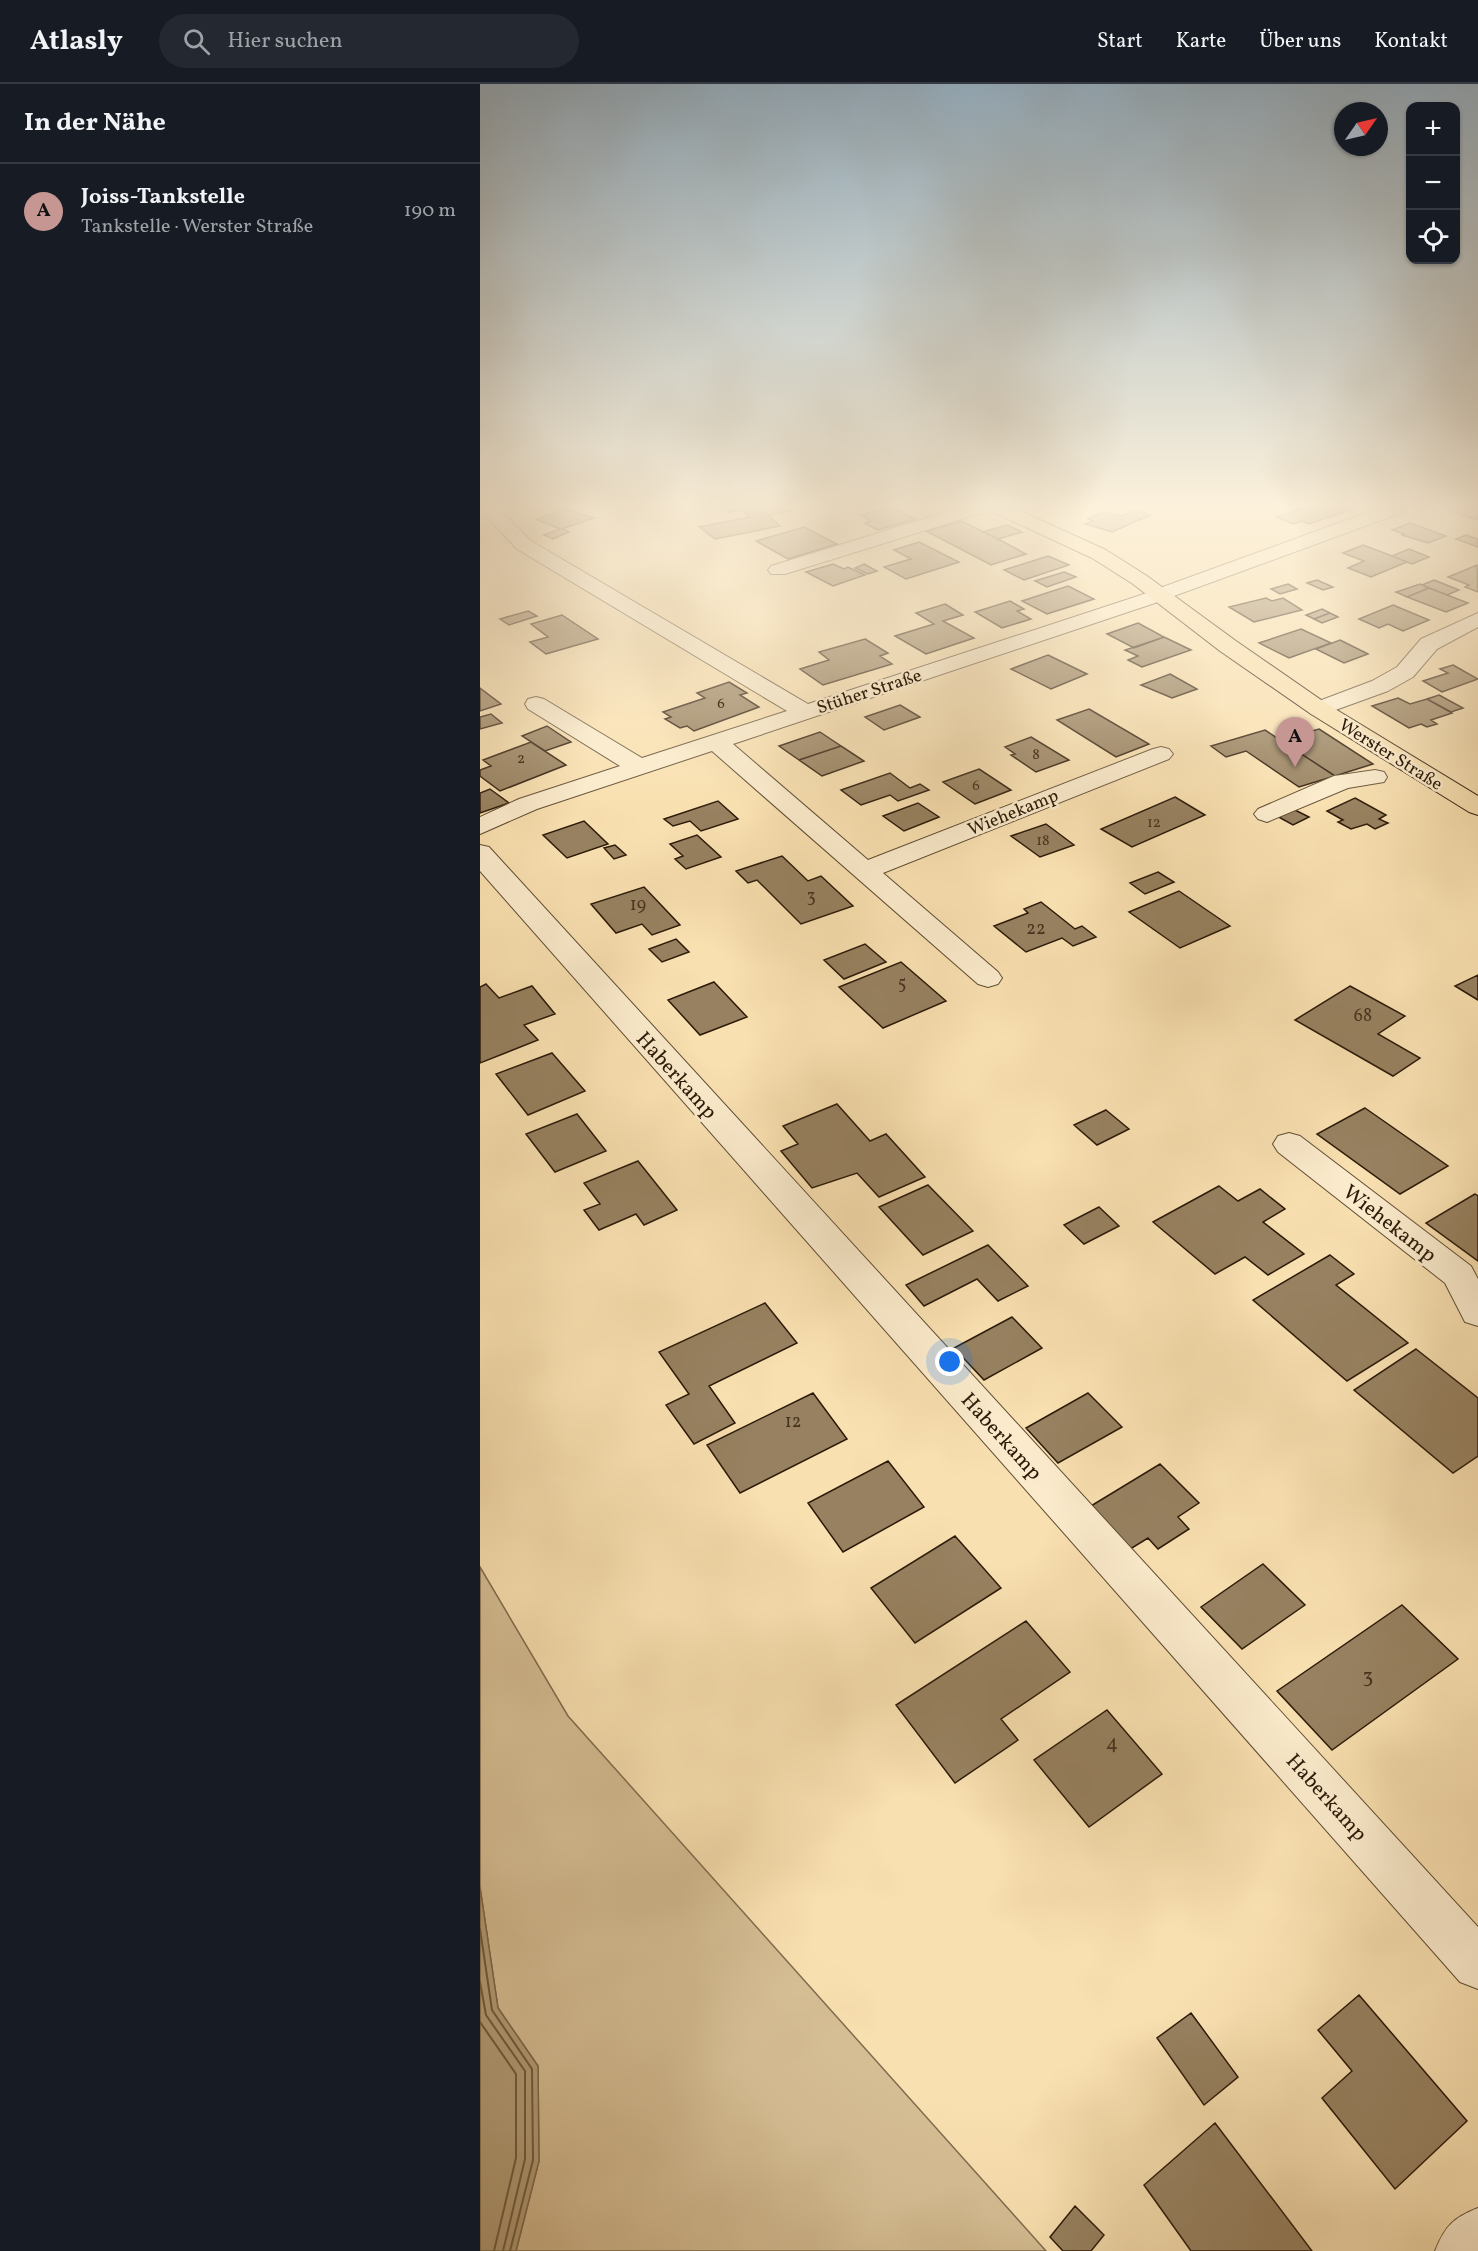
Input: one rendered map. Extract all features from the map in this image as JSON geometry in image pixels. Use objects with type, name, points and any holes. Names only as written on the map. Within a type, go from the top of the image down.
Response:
[{"type":"main road","name":"Werster Straße","points":[[1180,610],[1319,709],[1478,807]]},
{"type":"street","points":[[634,610],[806,712]]},
{"type":"street","name":"Stüher Straße","points":[[480,826],[528,804],[1114,610]]},
{"type":"street","points":[[1319,709],[1380,686],[1405,672],[1429,645],[1478,619]]},
{"type":"street","points":[[536,704],[639,767]]},
{"type":"street","points":[[716,742],[988,978]]},
{"type":"street","name":"Wiehekamp","points":[[865,871],[1161,754]]},
{"type":"street","points":[[1267,814],[1343,781],[1375,777]]},
{"type":"street","name":"Haberkamp","points":[[480,852],[485,861],[1478,1964]]},
{"type":"street","name":"Wiehekamp","points":[[1289,1144],[1458,1275],[1478,1313]]},
{"type":"street","points":[[1464,2251],[1478,2236]]},
{"type":"shaded area","points":[[480,1567],[568,1716],[1046,2251],[516,2251],[539,2161],[538,2066],[498,2008],[480,1887]]},
{"type":"water","points":[[480,1887],[498,2008],[538,2066],[539,2161],[516,2251],[480,2251]]},
{"type":"building","points":[[925,610],[955,610],[963,615],[943,621],[974,638],[926,654],[895,636],[934,624],[916,613]]},
{"type":"building","points":[[1020,610],[1017,611],[1031,619],[1002,628],[975,612]]},
{"type":"building","points":[[1040,610],[1059,610],[1047,614]]},
{"type":"building","points":[[1234,610],[1301,610],[1254,622]]},
{"type":"building","points":[[1319,610],[1330,613],[1314,619],[1306,615]]},
{"type":"building","points":[[1381,610],[1405,610],[1429,620],[1403,631],[1388,624],[1379,628],[1359,619]]},
{"type":"building","points":[[528,611],[537,616],[509,625],[500,619]]},
{"type":"building","points":[[1330,613],[1338,617],[1322,623],[1314,619]]},
{"type":"building","points":[[562,615],[598,639],[546,654],[530,642],[548,637],[531,624]]},
{"type":"building","points":[[1138,623],[1164,637],[1134,648],[1107,634]]},
{"type":"building","points":[[1301,629],[1331,643],[1289,658],[1259,643]]},
{"type":"building","points":[[1164,637],[1191,650],[1142,667],[1128,660],[1138,656],[1125,650]]},
{"type":"building","points":[[865,639],[888,653],[880,656],[892,664],[823,685],[800,669],[829,660],[819,652]]},
{"type":"building","points":[[1340,640],[1368,654],[1344,663],[1316,649]]},
{"type":"building","points":[[1048,655],[1087,674],[1051,689],[1011,669]]},
{"type":"building","points":[[1453,665],[1478,679],[1442,692],[1423,681],[1448,673],[1440,669]]},
{"type":"building","points":[[1170,674],[1197,689],[1172,698],[1141,685]]},
{"type":"building","points":[[729,682],[747,693],[740,695],[759,707],[694,731],[687,726],[680,728],[665,719],[671,717],[663,712],[705,698],[697,693]]},
{"type":"building","points":[[480,688],[501,704],[480,711]]},
{"type":"building","points":[[1439,695],[1463,708],[1451,712],[1427,699]]},
{"type":"building","points":[[1398,698],[1410,704],[1427,699],[1452,713],[1431,720],[1437,724],[1427,727],[1421,724],[1409,728],[1372,706]]},
{"type":"building","points":[[900,705],[920,717],[884,730],[865,717]]},
{"type":"building","points":[[1089,709],[1149,744],[1116,757],[1057,720]]},
{"type":"building","points":[[491,714],[502,723],[480,729],[480,717]]},
{"type":"building","points":[[547,726],[571,742],[545,751],[522,736]]},
{"type":"building","points":[[1319,729],[1373,764],[1335,776],[1280,740]]},
{"type":"building","points":[[1265,730],[1335,776],[1299,787],[1246,751],[1226,757],[1211,746]]},
{"type":"building","points":[[820,732],[841,746],[799,760],[779,746]]},
{"type":"building","points":[[1031,737],[1069,760],[1036,772],[1011,755],[1015,754],[1005,747]]},
{"type":"building","points":[[531,742],[566,765],[500,791],[480,776],[480,770],[491,766],[483,760]]},
{"type":"building","points":[[841,746],[864,761],[822,776],[799,760]]},
{"type":"building","points":[[979,769],[1011,790],[975,804],[943,782]]},
{"type":"building","points":[[890,773],[910,788],[920,784],[929,790],[898,801],[890,795],[861,805],[841,790]]},
{"type":"building","points":[[490,789],[509,803],[480,813],[480,793]]},
{"type":"building","points":[[1175,797],[1205,815],[1132,847],[1101,829]]},
{"type":"building","points":[[1355,798],[1386,815],[1379,819],[1388,823],[1375,829],[1367,824],[1351,829],[1338,822],[1343,820],[1327,811]]},
{"type":"building","points":[[718,801],[738,819],[701,831],[690,821],[673,826],[664,819]]},
{"type":"building","points":[[918,803],[939,817],[904,831],[883,816]]},
{"type":"building","points":[[1291,808],[1309,817],[1293,825],[1275,815]]},
{"type":"building","points":[[584,821],[608,844],[567,858],[543,835]]},
{"type":"building","points":[[1046,824],[1074,845],[1040,857],[1011,836]]},
{"type":"building","points":[[697,835],[721,857],[686,869],[675,859],[683,856],[670,844]]},
{"type":"building","points":[[615,845],[626,855],[614,859],[604,848]]},
{"type":"building","points":[[782,856],[808,881],[821,876],[853,906],[801,924],[757,880],[748,883],[736,871]]},
{"type":"building","points":[[1158,872],[1174,882],[1145,894],[1130,883]]},
{"type":"building","points":[[644,887],[680,925],[652,935],[642,924],[616,933],[591,904]]},
{"type":"building","points":[[1179,891],[1230,926],[1180,948],[1129,912]]},
{"type":"building","points":[[1041,902],[1075,929],[1082,926],[1096,937],[1073,946],[1062,938],[1026,952],[994,926],[1028,913],[1024,909]]},
{"type":"building","points":[[676,939],[689,952],[662,962],[649,949]]},
{"type":"building","points":[[865,944],[886,962],[844,979],[824,960]]},
{"type":"building","points":[[901,962],[946,1001],[883,1028],[839,987]]},
{"type":"building","points":[[1478,975],[1478,1000],[1455,986]]},
{"type":"building","points":[[714,982],[747,1017],[700,1035],[668,1000]]},
{"type":"building","points":[[486,984],[499,998],[532,986],[555,1014],[524,1025],[538,1040],[480,1063],[480,987]]},
{"type":"building","points":[[1350,986],[1405,1016],[1378,1034],[1420,1058],[1393,1076],[1295,1020]]},
{"type":"building","points":[[552,1053],[585,1091],[528,1115],[496,1074]]},
{"type":"building","points":[[837,1104],[870,1141],[886,1134],[925,1177],[879,1197],[857,1173],[812,1188],[781,1151],[798,1144],[783,1126]]},
{"type":"building","points":[[1365,1108],[1448,1166],[1400,1194],[1317,1134]]},
{"type":"building","points":[[1106,1110],[1129,1129],[1097,1145],[1074,1125]]},
{"type":"building","points":[[577,1114],[606,1151],[555,1172],[526,1134]]},
{"type":"building","points":[[638,1161],[677,1210],[644,1225],[636,1214],[599,1230],[584,1210],[600,1204],[584,1183]]},
{"type":"building","points":[[928,1185],[973,1231],[923,1255],[879,1207]]},
{"type":"building","points":[[1219,1186],[1238,1201],[1260,1189],[1285,1209],[1263,1222],[1304,1254],[1268,1275],[1245,1257],[1215,1274],[1153,1222]]},
{"type":"building","points":[[1475,1194],[1478,1196],[1478,1261],[1426,1223]]},
{"type":"building","points":[[1099,1207],[1119,1226],[1084,1244],[1064,1225]]},
{"type":"building","points":[[988,1245],[1028,1286],[998,1301],[977,1279],[924,1306],[906,1285]]},
{"type":"building","points":[[1330,1255],[1354,1274],[1336,1285],[1408,1343],[1347,1381],[1253,1300]]},
{"type":"building","points":[[765,1303],[797,1343],[709,1386],[735,1423],[694,1444],[666,1405],[689,1394],[659,1352]]},
{"type":"building","points":[[1012,1317],[1042,1348],[984,1380],[954,1348]]},
{"type":"building","points":[[1416,1349],[1478,1398],[1478,1456],[1453,1473],[1354,1390]]},
{"type":"building","points":[[813,1393],[847,1439],[740,1493],[707,1445]]},
{"type":"building","points":[[1088,1393],[1122,1427],[1058,1463],[1026,1428]]},
{"type":"building","points":[[888,1461],[924,1507],[843,1552],[808,1503]]},
{"type":"building","points":[[1160,1464],[1199,1503],[1178,1517],[1189,1529],[1158,1549],[1148,1538],[1127,1551],[1086,1509]]},
{"type":"building","points":[[955,1536],[1001,1588],[915,1643],[871,1588]]},
{"type":"building","points":[[1263,1564],[1305,1605],[1242,1649],[1201,1607]]},
{"type":"building","points":[[1402,1605],[1458,1659],[1332,1750],[1277,1691]]},
{"type":"building","points":[[1026,1621],[1070,1672],[1001,1719],[1018,1740],[955,1783],[896,1705]]},
{"type":"building","points":[[1107,1710],[1162,1774],[1089,1827],[1034,1760]]},
{"type":"building","points":[[1359,1995],[1467,2121],[1395,2189],[1322,2098],[1352,2071],[1318,2030]]},
{"type":"building","points":[[1191,2013],[1238,2077],[1204,2105],[1157,2038]]},
{"type":"building","points":[[1215,2123],[1312,2251],[1191,2251],[1144,2185]]},
{"type":"building","points":[[1075,2206],[1104,2235],[1091,2251],[1063,2251],[1050,2237]]},
{"type":"place","name":"Joiss-Tankstelle","points":[[1295,767]]}]
